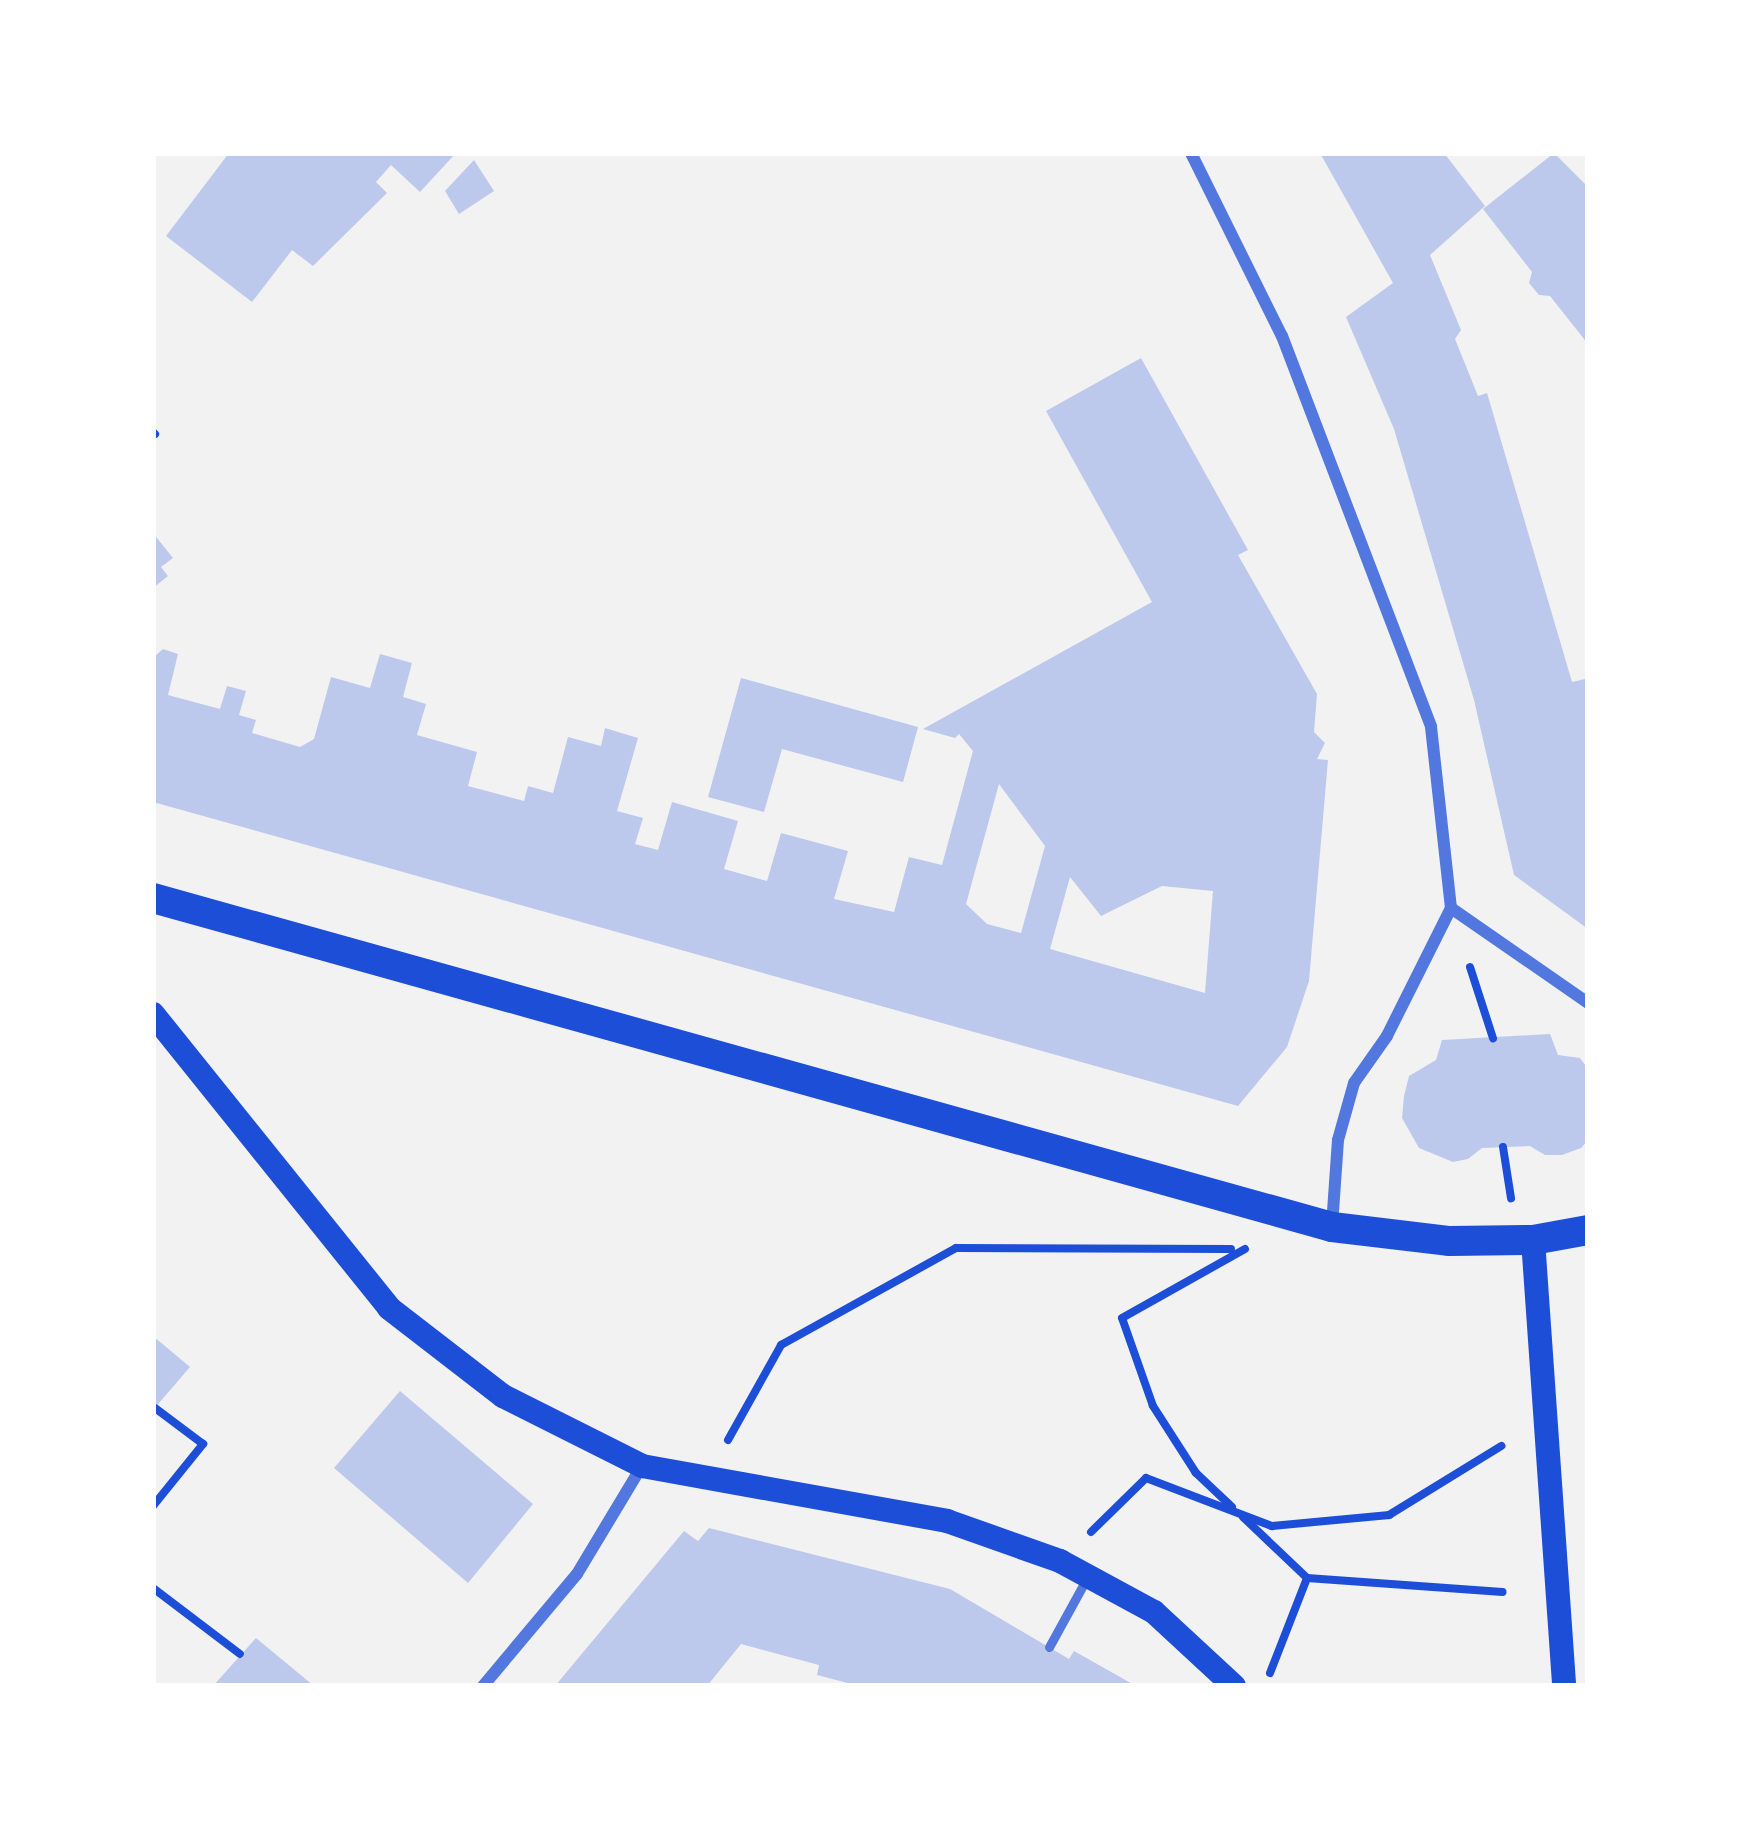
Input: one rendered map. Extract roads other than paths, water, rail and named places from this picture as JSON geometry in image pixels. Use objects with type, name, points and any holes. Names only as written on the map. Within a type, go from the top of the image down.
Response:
[{"type":"main road","points":[[153,898],[1332,1226],[1450,1241],[1533,1240],[1588,1230]]},
{"type":"main road","points":[[153,1014],[389,1308],[503,1396],[642,1466],[946,1521],[1060,1561],[1154,1612],[1234,1686]]},
{"type":"main road","points":[[1533,1240],[1564,1686]]},
{"type":"street","points":[[1191,153],[1282,336],[1431,727],[1451,908],[1387,1036],[1354,1083],[1338,1140],[1332,1226]]},
{"type":"street","points":[[1451,908],[1588,1003]]},
{"type":"street","points":[[483,1686],[577,1574],[642,1466]]},
{"type":"lane","points":[[1049,1647],[1088,1576]]}]
